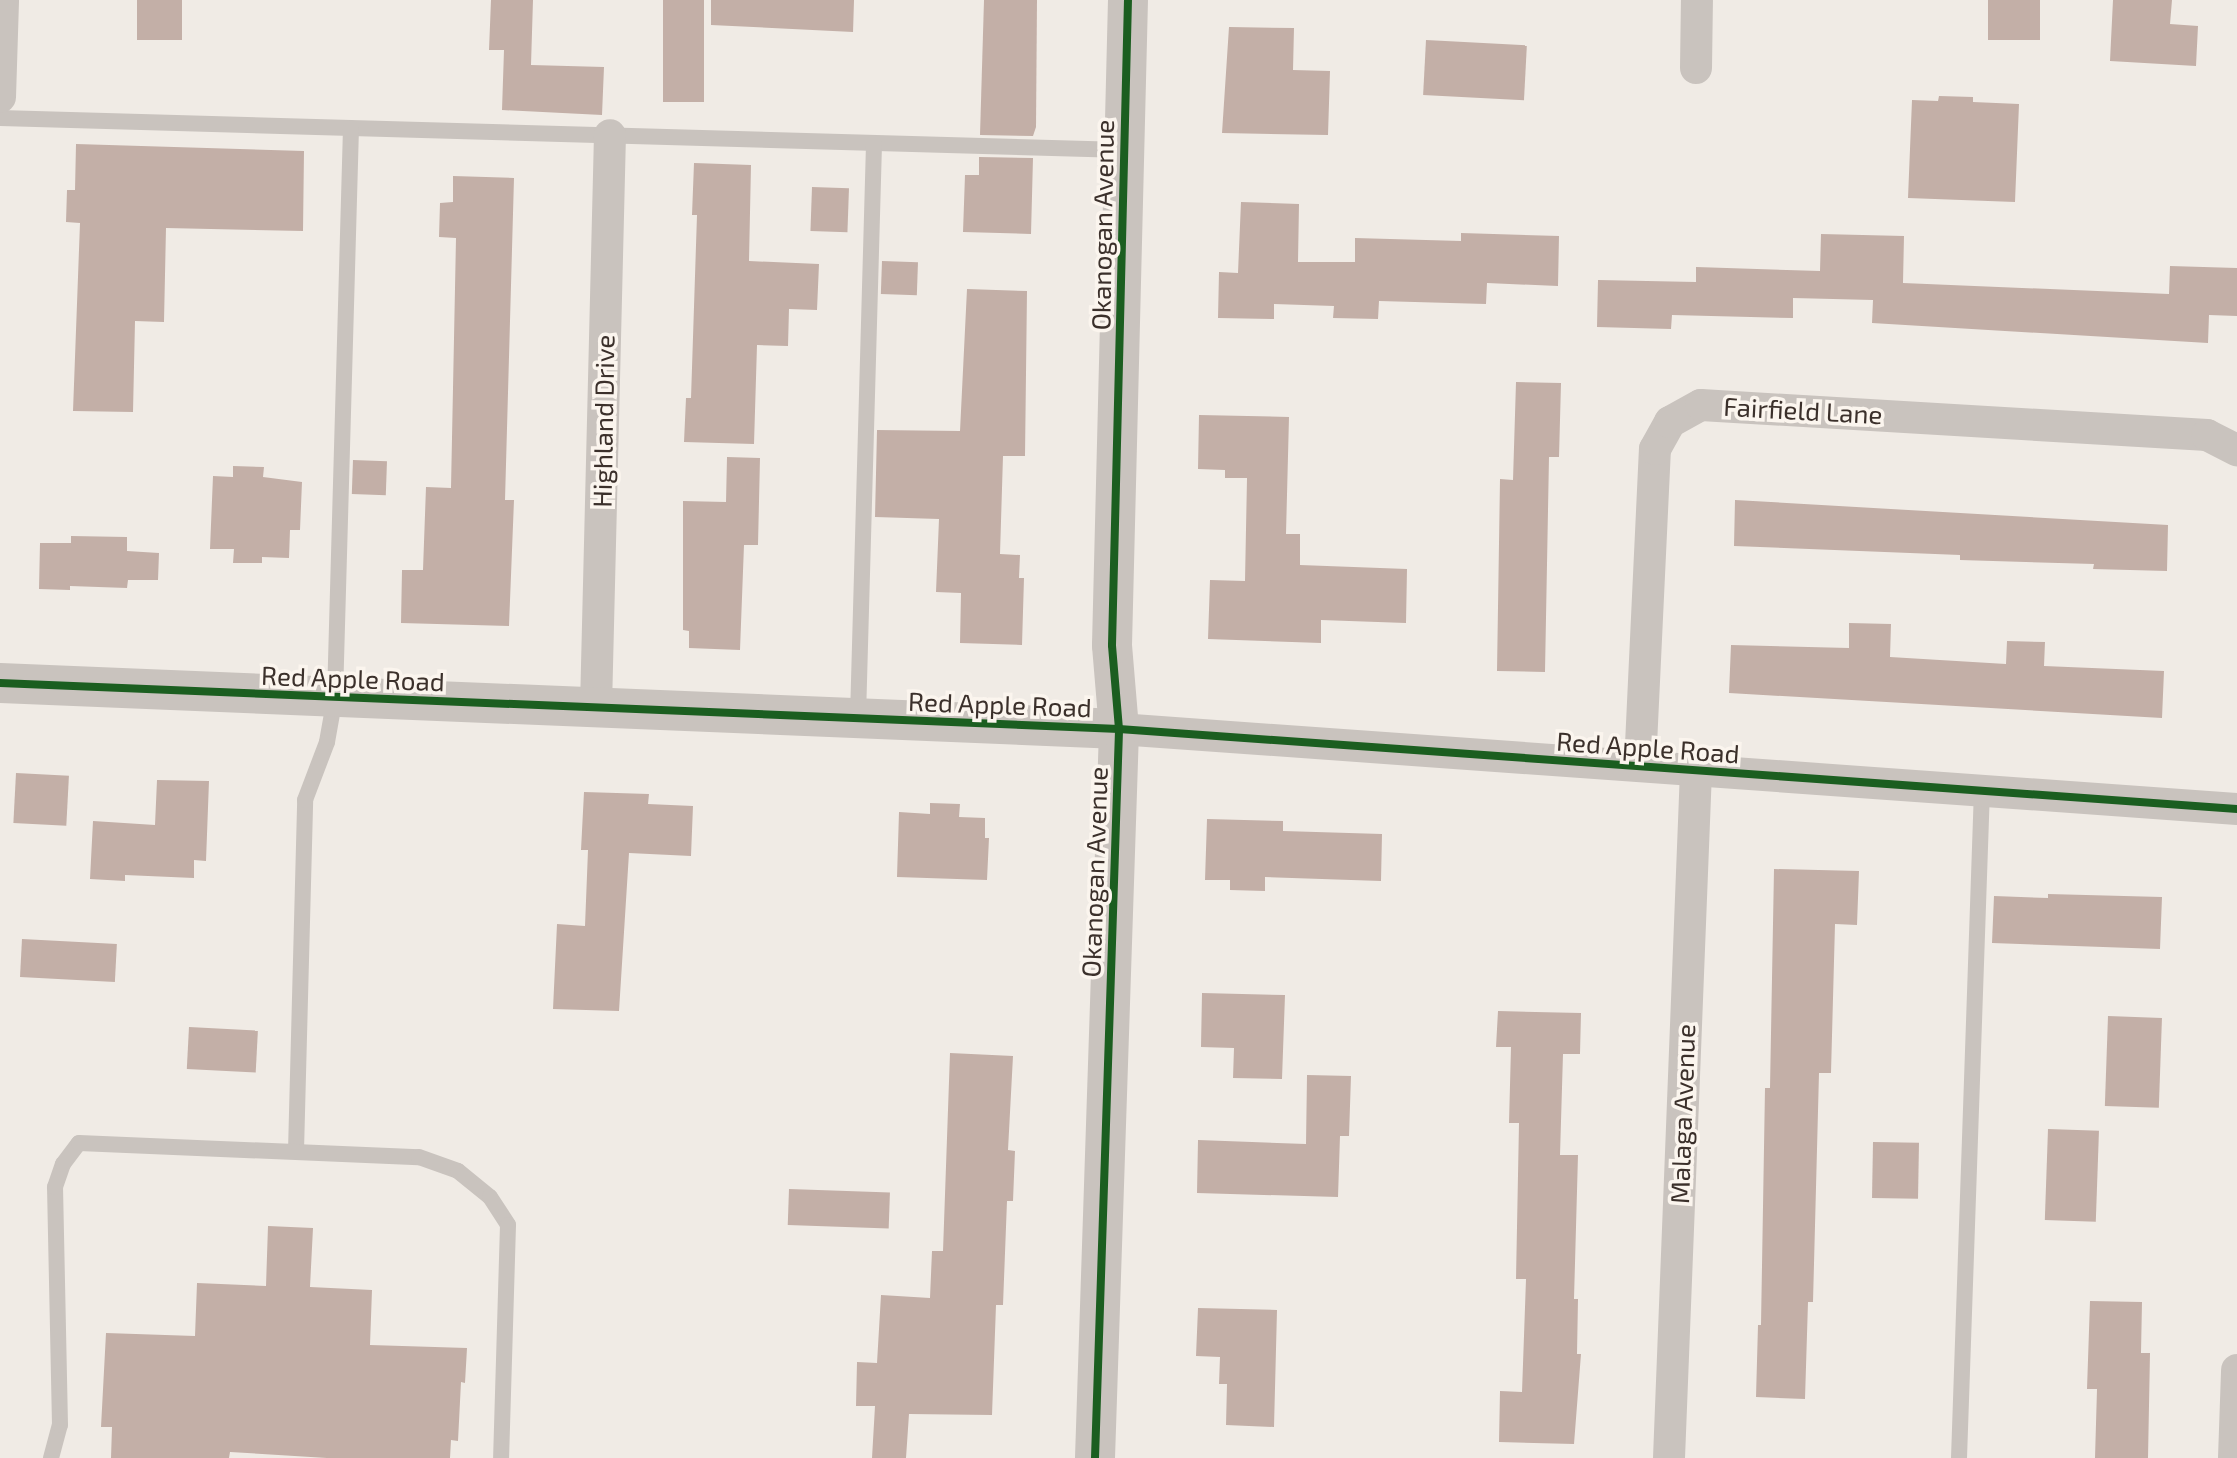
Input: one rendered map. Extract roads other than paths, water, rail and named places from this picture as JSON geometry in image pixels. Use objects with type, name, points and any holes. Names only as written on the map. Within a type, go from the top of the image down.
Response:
[{"type":"street","points":[[0,97],[3,0]]},
{"type":"street","name":"Okanogan Avenue","points":[[1095,1458],[1119,729],[1112,645],[1128,0]]},
{"type":"street","points":[[1696,68],[1697,0]]},
{"type":"street","name":"Highland Drive","points":[[596,707],[610,135]]},
{"type":"street","name":"Fairfield Lane","points":[[1640,766],[1655,449],[1670,422],[1701,405],[2207,435],[2237,450]]},
{"type":"street","name":"Red Apple Road","points":[[0,683],[1119,729],[2237,809]]},
{"type":"street","name":"Malaga Avenue","points":[[1669,1458],[1696,770]]},
{"type":"street","points":[[2234,1458],[2237,1370]]},
{"type":"lane","points":[[0,118],[1124,150]]},
{"type":"lane","points":[[296,1151],[305,800],[327,742],[335,697],[351,128]]},
{"type":"lane","points":[[857,718],[874,143]]},
{"type":"lane","points":[[1959,1458],[1982,791]]},
{"type":"lane","points":[[51,1458],[60,1425],[55,1187],[63,1164],[79,1143],[419,1157],[458,1171],[490,1197],[508,1225],[501,1458]]}]
